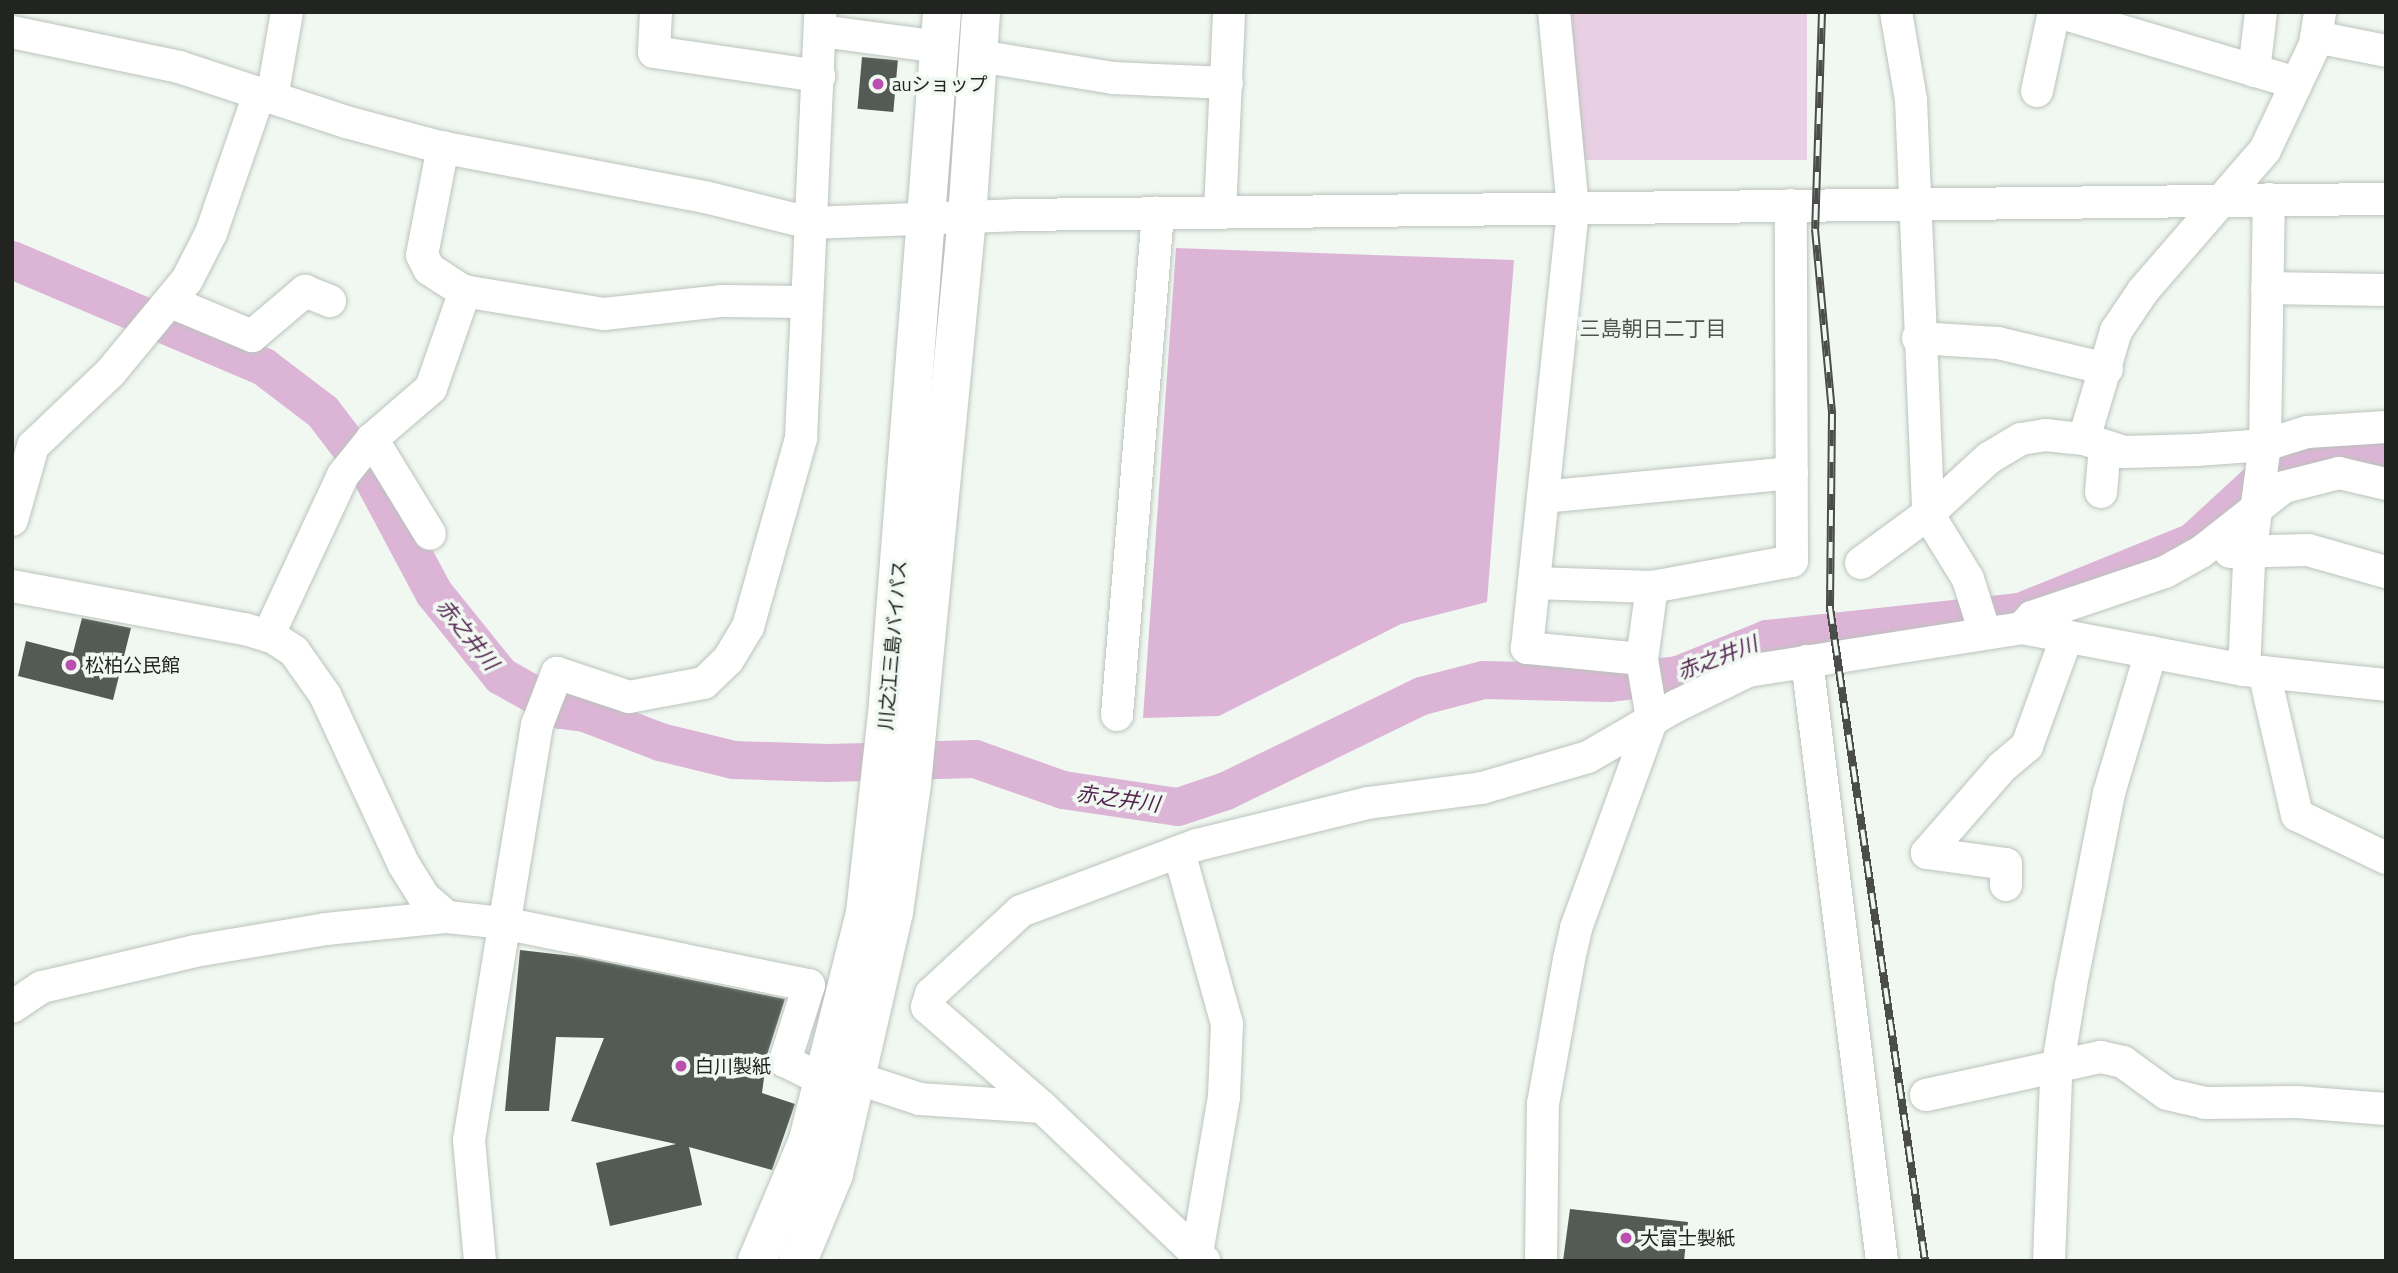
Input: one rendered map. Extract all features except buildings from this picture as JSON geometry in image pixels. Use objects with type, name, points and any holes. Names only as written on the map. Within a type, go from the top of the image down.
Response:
[{"type":"highway","name":"川之江三島バイパス","points":[[798,1261],[834,1174],[842,1080],[894,912],[895,784],[967,218],[981,12]]},
{"type":"highway","name":"川之江三島バイパス","points":[[904,699],[926,220],[941,30]]},
{"type":"highway","name":"川之江三島バイパス","points":[[757,1261],[808,1140],[842,1080]]},
{"type":"street","points":[[12,26],[17,12]]},
{"type":"street","points":[[12,520],[33,446],[110,373],[171,302],[211,233],[266,96],[287,12]]},
{"type":"street","points":[[656,12],[654,52],[697,69],[819,76]]},
{"type":"street","points":[[1220,212],[1229,12]]},
{"type":"street","points":[[1554,12],[1573,208],[1527,649],[1646,686],[1807,661],[1980,618],[2254,671],[2386,685]]},
{"type":"street","points":[[1896,12],[1911,100],[1918,338],[1928,514],[1968,579],[1980,618]]},
{"type":"street","points":[[2037,91],[2056,12],[2297,83]]},
{"type":"street","points":[[2254,71],[2262,12]]},
{"type":"street","points":[[480,1261],[469,1140],[503,923],[548,696],[557,673],[629,697],[677,691],[704,683],[728,660],[748,627],[801,438],[804,302],[821,22],[941,30]]},
{"type":"street","points":[[2101,492],[2095,443],[2116,331],[2143,291],[2265,150],[2297,83],[2318,25],[2386,51]]},
{"type":"street","points":[[12,32],[179,66],[266,96],[443,148],[705,197],[810,223],[1220,212],[2386,199]]},
{"type":"street","points":[[979,56],[1113,78],[1227,83]]},
{"type":"street","points":[[443,148],[422,255],[429,269],[465,291],[604,314],[722,301],[804,302]]},
{"type":"street","points":[[2269,199],[2260,478],[2251,551],[2254,671],[2297,815],[2386,858]]},
{"type":"street","points":[[1534,583],[1652,587],[1792,561],[1791,205]]},
{"type":"street","points":[[1117,715],[1158,213]]},
{"type":"street","points":[[2267,288],[2386,290]]},
{"type":"street","points":[[171,302],[252,336],[305,290],[330,300]]},
{"type":"street","points":[[268,636],[348,468],[372,439],[431,388],[465,291]]},
{"type":"street","points":[[1918,338],[1998,343],[2108,369]]},
{"type":"street","points":[[2022,628],[2032,617],[2165,572],[2201,552],[2260,478],[2307,432],[2386,427]]},
{"type":"street","points":[[1861,563],[1928,514],[1989,458],[2021,439],[2045,435],[2260,478],[2284,487],[2339,473],[2386,484]]},
{"type":"street","points":[[372,439],[430,534]]},
{"type":"street","points":[[1543,497],[1792,473]]},
{"type":"street","points":[[2201,552],[2308,550],[2386,572]]},
{"type":"street","points":[[12,586],[268,636],[294,651],[313,671],[391,841],[424,897],[447,917]]},
{"type":"street","points":[[1541,1261],[1543,1104],[1576,928],[1646,686],[1652,587]]},
{"type":"street","points":[[2006,885],[2006,864],[1927,853],[2001,767],[2027,746],[2067,636]]},
{"type":"street","points":[[2049,1261],[2060,1064],[2109,793],[2151,652]]},
{"type":"street","points":[[1807,661],[1882,1261]]},
{"type":"street","points":[[1201,1257],[1042,1107],[927,1007],[931,994],[1021,911],[1179,852],[1368,803],[1482,788],[1588,757],[1646,686]]},
{"type":"street","points":[[1179,852],[1227,1024],[1224,1097],[1201,1257]]},
{"type":"street","points":[[12,1007],[42,987],[195,951],[326,929],[447,917],[503,923],[809,985],[785,1061],[842,1080],[920,1099],[1042,1107]]},
{"type":"street","points":[[1926,1095],[2101,1057],[2123,1062],[2166,1094],[2206,1102],[2297,1102],[2386,1109]]},
{"type":"shaded area","points":[[1563,12],[1807,12],[1807,160],[1563,160]]},
{"type":"shaded area","points":[[1176,248],[1514,260],[1487,602],[1401,624],[1219,716],[1143,718]]},
{"type":"waterway","name":"赤之井川","points":[[12,260],[264,367],[323,412],[371,475],[434,593],[501,676],[561,710],[585,713],[660,742],[734,760],[828,763],[975,759],[1063,790],[1178,807],[1226,791],[1422,696],[1484,680],[1610,683],[1678,675],[1767,639],[2020,612],[2193,542],[2271,470],[2315,454],[2386,460]]},
{"type":"railway","points":[[1822,12],[1815,229],[1832,414],[1830,608],[1925,1261]]},
{"type":"place","name":"auショップ","points":[[878,84]]},
{"type":"place","name":"松柏公民館","points":[[71,665]]},
{"type":"place","name":"白川製紙","points":[[681,1066]]},
{"type":"place","name":"大富士製紙","points":[[1626,1238]]},
{"type":"district","name":"三島朝日二丁目","points":[[1653,328]]}]
